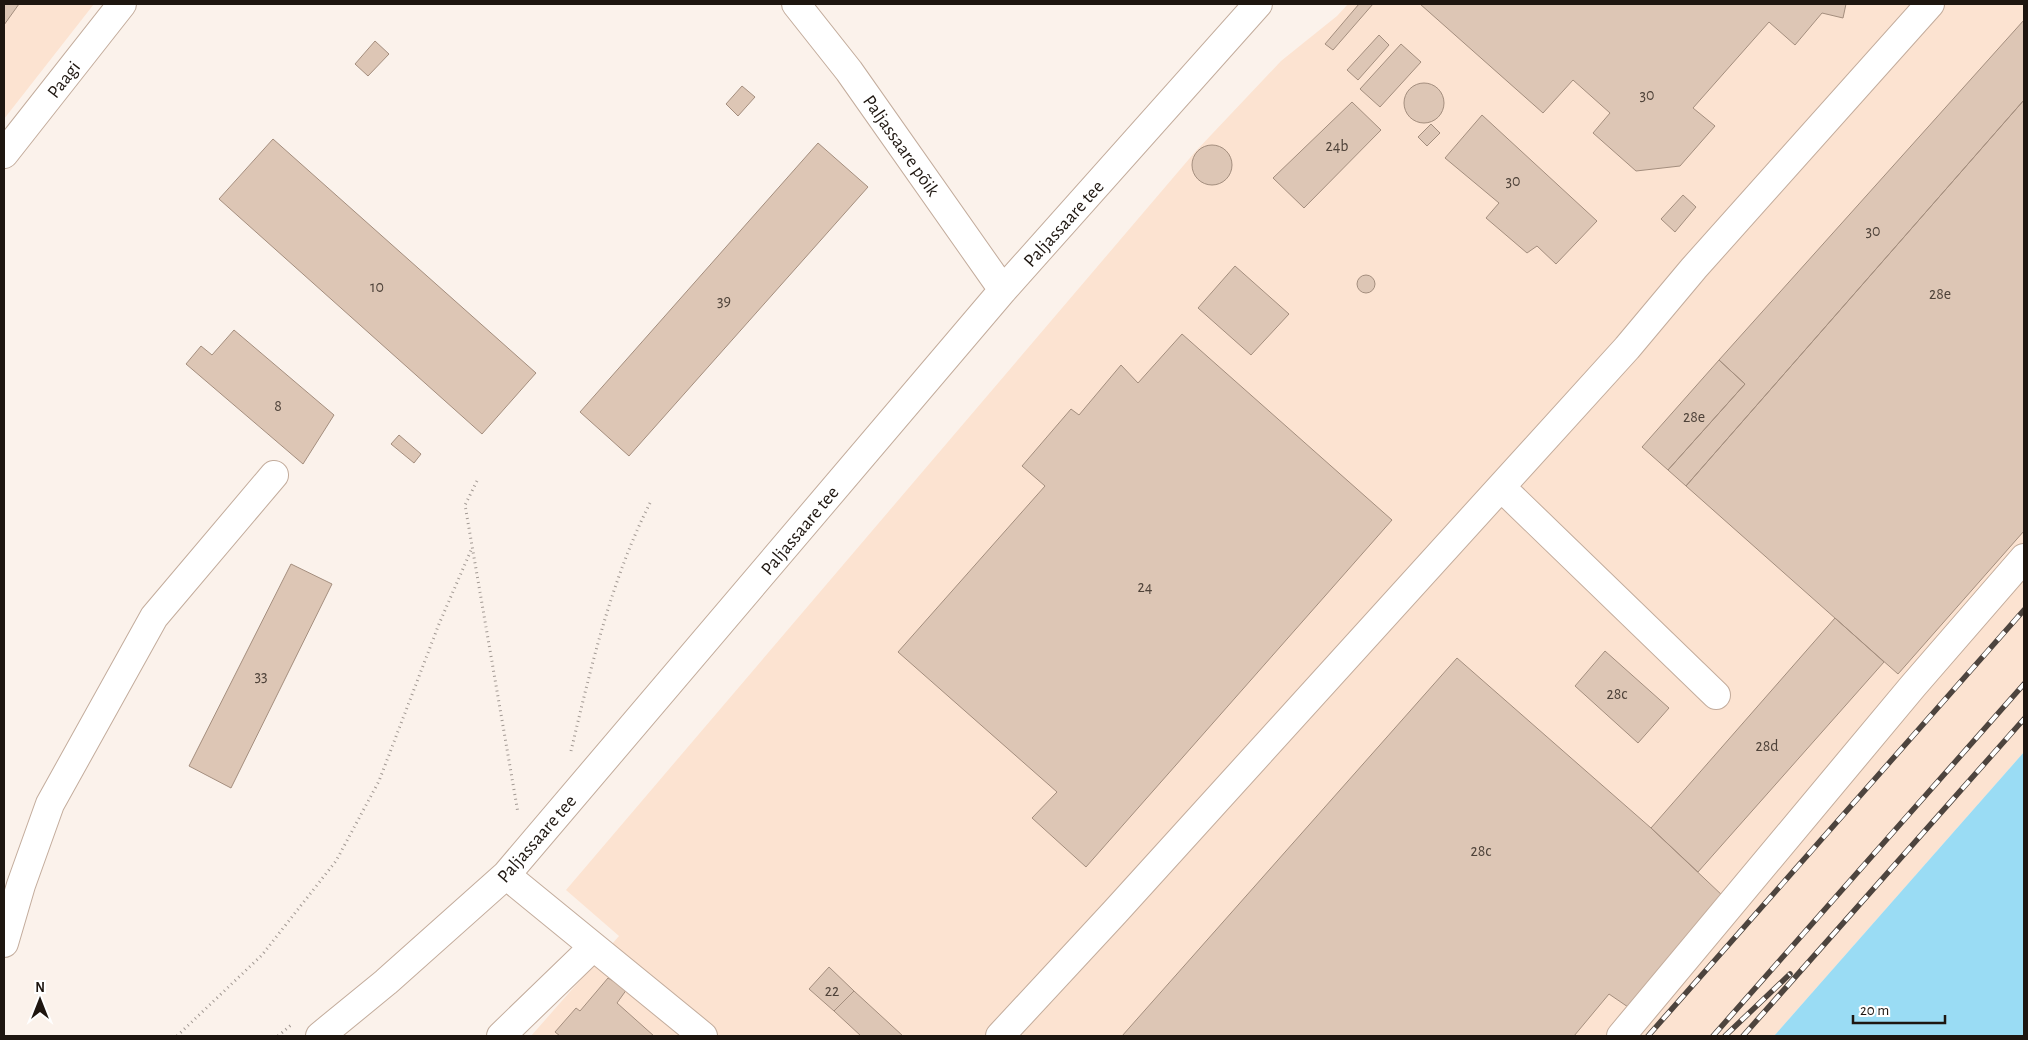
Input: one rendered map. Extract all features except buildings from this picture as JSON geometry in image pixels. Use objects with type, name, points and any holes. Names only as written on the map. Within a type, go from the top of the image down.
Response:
[{"type":"street","name":"Paagi","points":[[4,154],[122,4]]},
{"type":"street","name":"Paljassaare põik","points":[[796,4],[849,71],[1003,290]]},
{"type":"street","name":"Paljassaare tee","points":[[320,1036],[386,982],[506,875],[1003,290],[1258,4]]},
{"type":"street","points":[[1000,1036],[1122,905],[1627,348],[1694,268],[1930,4]]},
{"type":"street","points":[[4,943],[21,885],[50,804],[154,617],[274,475]]},
{"type":"street","points":[[1501,486],[1716,695]]},
{"type":"street","points":[[1621,1036],[1913,686],[2024,558]]},
{"type":"street","points":[[506,875],[703,1036]]},
{"type":"street","points":[[501,1036],[593,947]]},
{"type":"path","points":[[477,481],[465,505],[518,816]]},
{"type":"path","points":[[570,759],[596,648],[634,534],[650,503]]},
{"type":"path","points":[[176,1036],[262,955],[336,861],[379,781],[439,624],[472,548]]},
{"type":"shaded area","points":[[4,4],[94,4],[4,119]]},
{"type":"shaded area","points":[[1348,4],[2024,4],[2024,752],[1774,1036],[531,1036],[619,936],[566,890],[1195,152],[1281,61],[1337,16]]},
{"type":"water","points":[[2024,752],[2024,1036],[1774,1036]]},
{"type":"railway","points":[[1648,1036],[2024,610]]},
{"type":"railway","points":[[1713,1036],[2024,684]]},
{"type":"railway","points":[[1743,1036],[2024,719]]},
{"type":"railway","points":[[1725,1036],[1790,974]]}]
